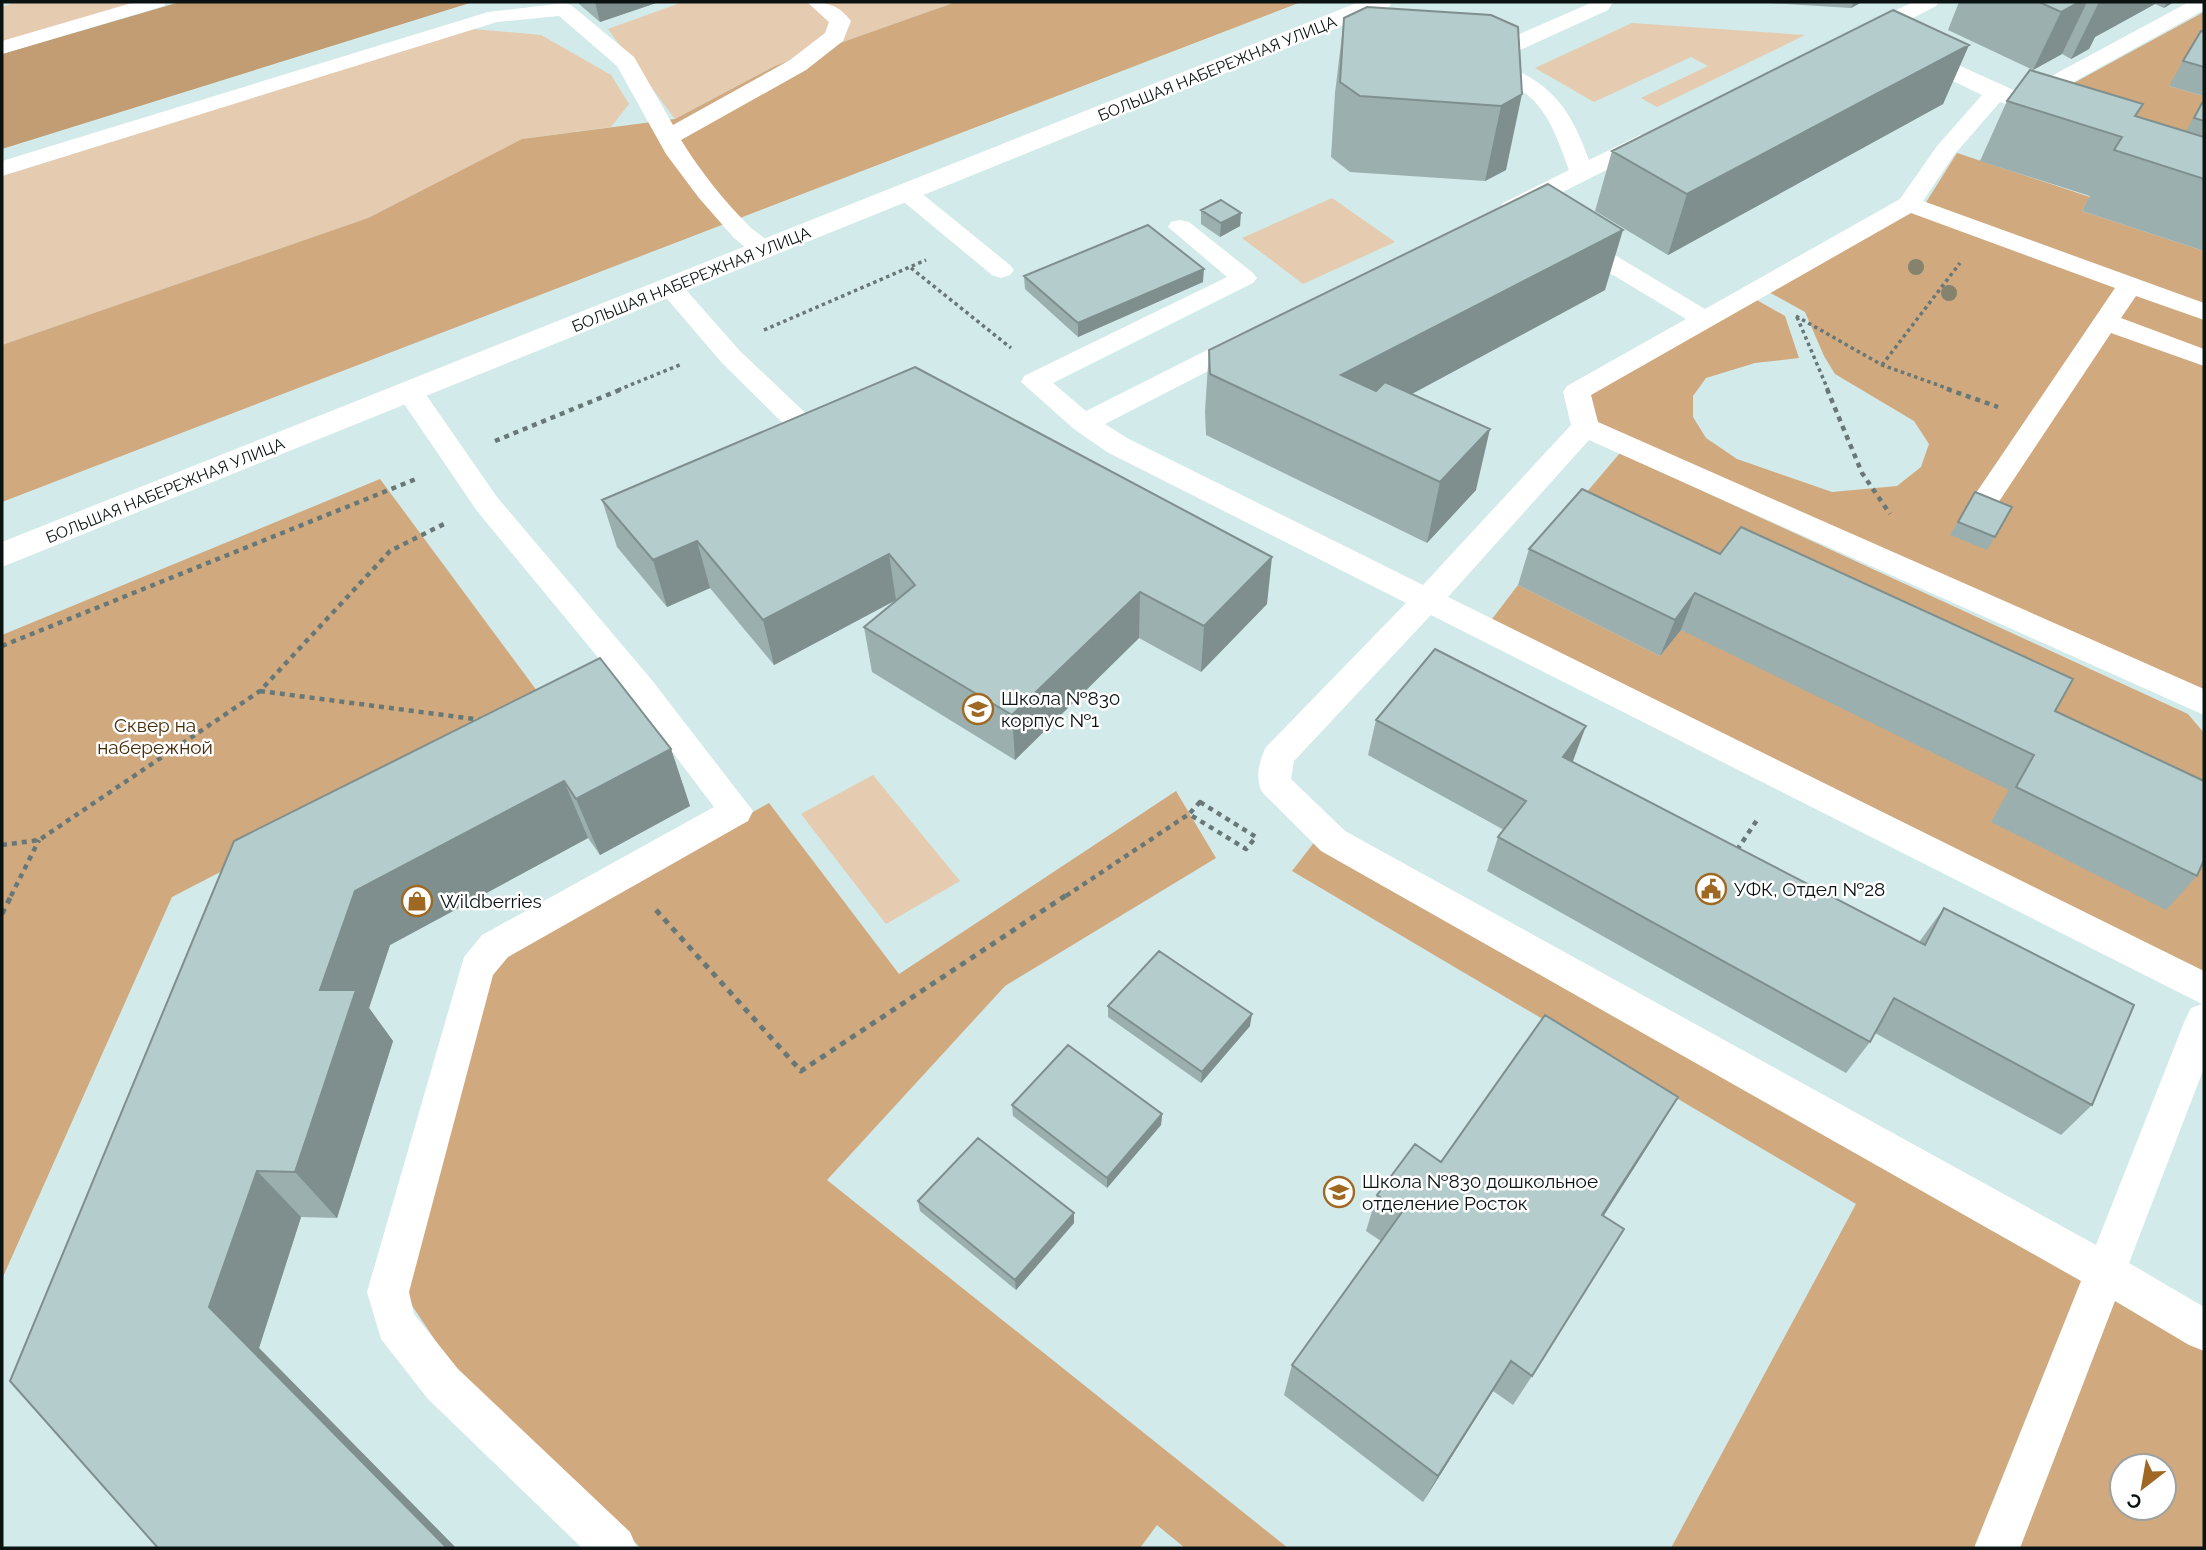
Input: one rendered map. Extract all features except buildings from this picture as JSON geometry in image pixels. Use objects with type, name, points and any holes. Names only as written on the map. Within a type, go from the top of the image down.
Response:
[{"type":"street","name":"БОЛЬШАЯ НАБЕРЕЖНАЯ УЛИЦА","points":[[2,555],[1380,2]]},
{"type":"lane","points":[[2,48],[157,2]]},
{"type":"lane","points":[[669,137],[798,65],[835,36],[840,21],[817,2]]},
{"type":"lane","points":[[1478,61],[1601,6],[1603,2]]},
{"type":"lane","points":[[1844,44],[1929,2]]},
{"type":"lane","points":[[2022,101],[2204,2]]},
{"type":"lane","points":[[2,169],[495,16],[564,9],[626,62],[669,137],[707,192],[743,233],[764,250]]},
{"type":"lane","points":[[1325,24],[1350,33]]},
{"type":"lane","points":[[1869,32],[1996,93],[2074,118]]},
{"type":"lane","points":[[1452,56],[1478,61],[1515,77],[1549,101],[1562,122],[1582,172]]},
{"type":"lane","points":[[1585,427],[1577,392],[1909,204],[1945,150],[1996,93]]},
{"type":"lane","points":[[1491,218],[1670,130]]},
{"type":"lane","points":[[907,193],[1001,270]]},
{"type":"lane","points":[[1909,204],[2204,312]]},
{"type":"lane","points":[[1515,206],[1705,320]]},
{"type":"lane","points":[[1180,226],[1244,278],[1034,382],[1084,423],[1117,445],[2204,989]]},
{"type":"lane","points":[[1988,496],[2130,285]]},
{"type":"lane","points":[[670,287],[731,357],[831,453]]},
{"type":"lane","points":[[2106,321],[2204,358]]},
{"type":"lane","points":[[1084,423],[1269,330]]},
{"type":"lane","points":[[411,392],[487,504],[640,687],[736,811],[495,946],[477,968],[388,1292],[396,1324],[443,1384],[614,1548]]},
{"type":"lane","points":[[1585,427],[1428,599],[1278,756],[1275,783],[1333,841],[2105,1272],[2204,1331]]},
{"type":"lane","points":[[1585,427],[2204,703]]},
{"type":"lane","points":[[1997,1548],[2204,1020]]},
{"type":"path","points":[[1882,365],[1984,232]]},
{"type":"path","points":[[911,268],[1046,376]]},
{"type":"path","points":[[1754,292],[1882,365],[2038,422]]},
{"type":"path","points":[[1796,316],[1862,474],[1892,518]]},
{"type":"path","points":[[2,646],[458,462]]},
{"type":"path","points":[[2,845],[39,840],[260,691],[390,551],[487,504]]},
{"type":"path","points":[[260,691],[486,720]]},
{"type":"path","points":[[1732,858],[1784,778]]},
{"type":"path","points":[[623,874],[801,1071],[1189,814],[1200,802],[1256,837],[1245,849],[1189,814]]},
{"type":"path","points":[[2,915],[39,840]]},
{"type":"shaded area","points":[[16,2],[140,2],[2,42],[2,7]]},
{"type":"shaded area","points":[[180,2],[473,2],[2,149],[2,54]]},
{"type":"shaded area","points":[[683,2],[956,2],[775,66],[675,119],[608,29]]},
{"type":"shaded area","points":[[1632,23],[1805,35],[1657,107],[1641,98],[1708,66],[1691,57],[1594,102],[1535,68]]},
{"type":"shaded area","points":[[473,29],[541,35],[611,75],[629,104],[611,127],[522,139],[368,218],[2,345],[2,176]]},
{"type":"shaded area","points":[[1332,198],[1395,242],[1303,284],[1242,238]]},
{"type":"shaded area","points":[[873,775],[960,881],[886,924],[801,814]]},
{"type":"green space","points":[[956,2],[1301,2],[2,502],[2,345],[368,218],[522,139],[675,119],[775,66]]},
{"type":"green space","points":[[2204,12],[2204,56],[2169,86],[2204,96],[2204,156],[2039,102]]},
{"type":"green space","points":[[1957,153],[2090,197],[2082,211],[2204,251],[2204,306],[1925,204]]},
{"type":"green space","points":[[1912,211],[2204,318],[2204,696],[1617,434],[1596,421],[1588,396],[1755,299],[1785,316],[1799,358],[1755,363],[1706,378],[1693,396],[1693,417],[1706,438],[1737,459],[1832,492],[1897,486],[1921,467],[1929,444],[1914,421],[1835,374],[1805,312],[1767,291]]},
{"type":"green space","points":[[1620,453],[2188,714],[2204,733],[2204,978],[1489,623],[1518,585],[1660,656],[1681,630],[2202,830],[1563,520]]},
{"type":"green space","name":"Сквер на набережной","points":[[380,479],[546,703],[172,897],[2,1279],[2,635]]},
{"type":"green space","points":[[1176,791],[1216,858],[1005,986],[827,1180],[1288,1548],[1185,1548],[1157,1525],[1140,1548],[641,1548],[457,1373],[405,1295],[490,970],[508,951],[769,803],[899,974]]},
{"type":"green space","points":[[1316,840],[2204,1346],[2204,1548],[1671,1548],[1856,1204],[1292,871]]},
{"type":"place","name":"Школа №830 корпус №1","points":[[978,709]]},
{"type":"place","name":"УФК, Отдел №28","points":[[1711,889]]},
{"type":"place","name":"Wildberries","points":[[417,901]]},
{"type":"place","name":"Школа №830 дошкольное отделение Росток","points":[[1339,1192]]}]
